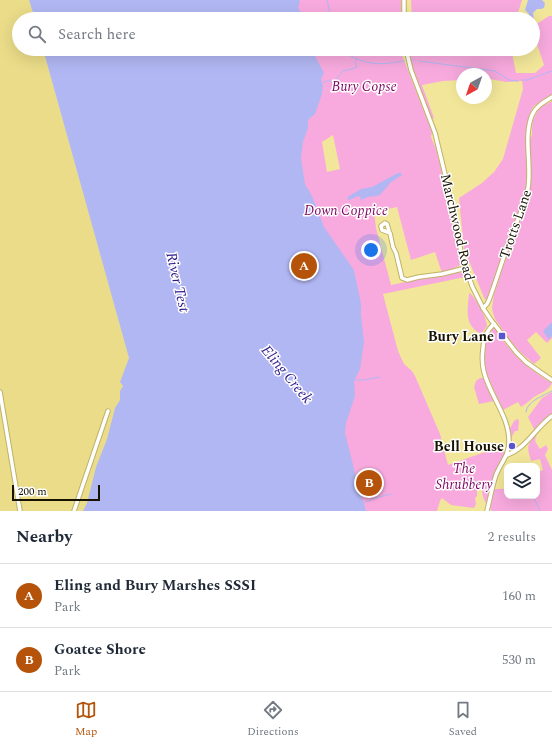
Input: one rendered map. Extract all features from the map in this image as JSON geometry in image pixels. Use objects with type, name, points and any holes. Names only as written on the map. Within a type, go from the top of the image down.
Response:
[{"type":"street","points":[[404,0],[404,12]]},
{"type":"street","name":"Marchwood Road","points":[[408,56],[411,70],[435,133],[450,191],[461,252],[472,286],[483,308],[516,352],[526,362],[552,380]]},
{"type":"street","name":"Trotts Lane","points":[[483,308],[489,300],[509,242],[526,200],[529,179],[528,140],[530,120],[535,109],[543,102],[552,98]]},
{"type":"street","points":[[389,231],[402,278],[407,280],[466,268]]},
{"type":"street","points":[[487,511],[496,476],[507,455],[509,446],[508,430],[502,412],[485,376],[483,364],[485,335],[489,328],[494,324]]},
{"type":"street","points":[[0,392],[20,511]]},
{"type":"street","points":[[74,511],[108,411]]},
{"type":"street","points":[[507,455],[523,445],[552,416]]},
{"type":"shaded area","points":[[0,0],[29,0],[33,12],[12,12],[12,56],[45,56],[129,358],[120,382],[123,386],[120,391],[120,400],[115,408],[107,439],[96,467],[87,503],[83,511],[0,511]]},
{"type":"green space","points":[[255,0],[401,0],[401,12],[265,12]]},
{"type":"green space","points":[[411,0],[522,0],[518,12],[412,12]]},
{"type":"green space","points":[[549,16],[552,16],[552,95],[534,106],[529,118],[526,141],[527,185],[489,296],[485,300],[464,249],[459,198],[482,183],[494,172],[503,159],[523,89],[522,81],[506,82],[492,79],[492,68],[456,68],[456,80],[422,85],[434,118],[432,119],[415,76],[410,56],[513,56],[516,73],[535,73],[544,65],[540,53],[540,22]]},
{"type":"green space","points":[[278,56],[402,56],[432,132],[431,137],[436,149],[442,173],[460,259],[459,266],[442,273],[435,252],[411,260],[397,207],[374,212],[376,228],[391,285],[462,272],[465,274],[465,277],[383,294],[398,351],[404,364],[415,376],[440,434],[448,465],[485,452],[506,452],[487,506],[483,497],[481,486],[477,487],[477,496],[475,498],[476,504],[474,508],[451,505],[442,498],[437,511],[120,511]],"holes":[[[333,135],[340,169],[327,172],[322,142]]]},
{"type":"green space","points":[[552,101],[552,338],[547,343],[536,332],[527,340],[541,358],[534,364],[519,351],[509,339],[495,319],[492,308],[494,294],[529,194],[529,142],[532,135],[533,120],[541,107]]},
{"type":"green space","points":[[470,293],[481,308],[485,318],[487,326],[481,334],[470,324],[468,307]]},
{"type":"green space","points":[[491,327],[495,328],[506,344],[527,366],[552,383],[542,393],[521,407],[518,402],[503,410],[487,375],[485,369],[484,351]]},
{"type":"green space","points":[[480,378],[484,378],[494,401],[479,404],[474,387],[476,381]]},
{"type":"green space","points":[[552,392],[552,415],[535,431],[528,417],[542,398]]},
{"type":"green space","points":[[518,419],[518,431],[515,431],[511,438],[509,430]]},
{"type":"green space","points":[[537,434],[535,440],[540,449],[546,445],[548,449],[545,455],[552,470],[552,511],[492,511],[490,509],[494,489],[504,489],[504,499],[540,499],[540,471],[543,470],[540,459],[531,461],[528,446]]},
{"type":"water","points":[[29,0],[299,0],[300,2],[298,7],[300,12],[33,12]]},
{"type":"water","points":[[528,0],[542,0],[545,3],[544,8],[537,9],[534,12],[527,12],[525,10]]},
{"type":"water","points":[[45,56],[315,56],[324,73],[321,79],[323,86],[322,94],[315,114],[308,120],[308,128],[303,142],[301,158],[305,184],[312,196],[324,227],[354,270],[361,304],[364,342],[360,369],[354,381],[355,396],[346,423],[345,433],[366,511],[83,511],[87,503],[96,467],[107,439],[115,408],[120,400],[120,391],[123,386],[120,382],[129,358]]},
{"type":"water","points":[[398,173],[401,173],[402,175],[391,182],[380,195],[361,200],[361,197],[358,196],[349,200],[347,199],[349,196],[361,189],[372,187]]},
{"type":"water","points":[[552,322],[552,336],[549,339],[543,331]]},
{"type":"waterway","points":[[327,0],[330,12]]},
{"type":"waterway","points":[[351,56],[361,61],[373,63],[404,61]]},
{"type":"waterway","points":[[323,83],[326,81],[333,83],[343,71],[356,68],[355,62],[357,59]]},
{"type":"waterway","points":[[419,61],[495,71],[509,80],[518,81]]},
{"type":"waterway","points":[[522,80],[527,80],[552,71]]},
{"type":"waterway","points":[[354,380],[380,377]]},
{"type":"waterway","points":[[526,412],[527,408],[532,402],[552,391]]},
{"type":"waterway","points":[[364,503],[375,498],[391,494]]},
{"type":"waterway","points":[[534,499],[540,511]]},
{"type":"place","name":"Eling and Bury Marshes SSSI","points":[[304,266]]},
{"type":"place","name":"Bury Lane","points":[[502,336]]},
{"type":"place","name":"Bell House","points":[[512,446]]},
{"type":"place","name":"Goatee Shore","points":[[369,483]]},
{"type":"park label","name":"Bury Copse","points":[[364,86]]},
{"type":"park label","name":"Down Coppice","points":[[346,210]]},
{"type":"park label","name":"The Shrubbery","points":[[464,476]]},
{"type":"water label","name":"River Test","points":[[178,282]]},
{"type":"water label","name":"Eling Creek","points":[[287,374]]}]
